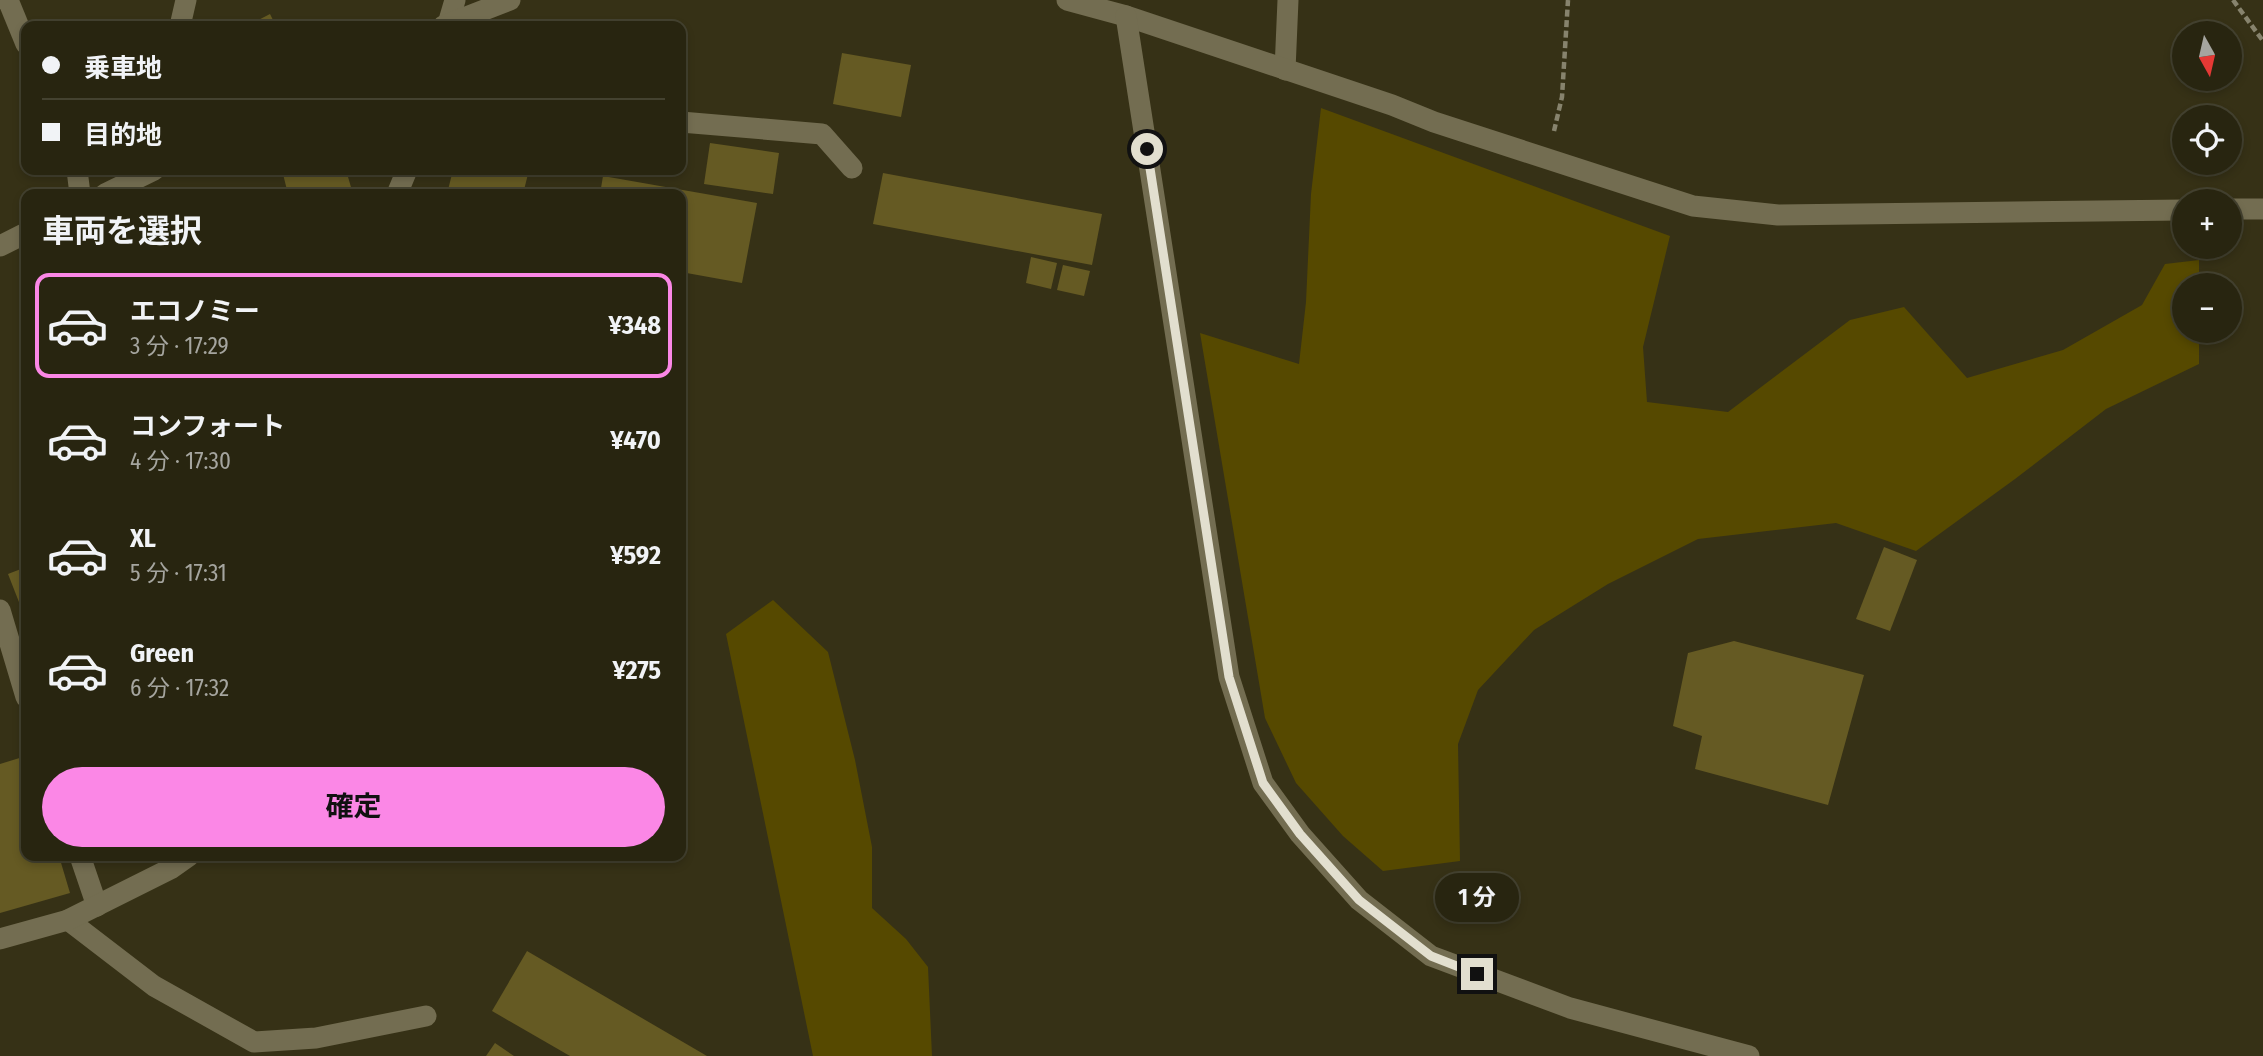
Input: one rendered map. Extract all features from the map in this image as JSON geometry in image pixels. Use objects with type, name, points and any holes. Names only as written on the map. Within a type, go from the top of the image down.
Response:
[{"type":"street","points":[[8,0],[21,32]]},
{"type":"street","points":[[181,21],[186,0]]},
{"type":"street","points":[[456,19],[510,0]]},
{"type":"street","points":[[1067,0],[1126,16],[1693,206],[1778,215],[2172,209]]},
{"type":"street","points":[[1285,70],[1288,0]]},
{"type":"street","points":[[1126,16],[1229,677],[1263,783],[1300,834],[1359,900],[1431,956],[1570,1008],[1749,1056]]},
{"type":"street","points":[[686,122],[822,134],[852,168]]},
{"type":"street","points":[[115,184],[140,175]]},
{"type":"street","points":[[2242,209],[2263,209]]},
{"type":"street","points":[[0,246],[21,236]]},
{"type":"street","points":[[0,610],[21,680]]},
{"type":"street","points":[[82,861],[97,906]]},
{"type":"street","points":[[0,939],[68,920],[182,861]]},
{"type":"street","points":[[68,920],[154,986],[254,1042],[316,1038],[426,1016]]},
{"type":"path","points":[[1547,158],[1562,97],[1568,0]]},
{"type":"path","points":[[2233,0],[2263,41]]},
{"type":"shaded area","points":[[1321,108],[1670,236],[1643,347],[1647,402],[1728,412],[1850,320],[1904,307],[1967,378],[2063,350],[2142,305],[2165,264],[2199,260],[2199,273],[2172,273],[2172,343],[2199,343],[2199,364],[2106,409],[1916,551],[1836,523],[1698,539],[1608,584],[1534,630],[1478,690],[1458,744],[1460,861],[1383,871],[1343,836],[1296,783],[1265,718],[1200,333],[1299,364],[1306,302],[1311,194]]},
{"type":"shaded area","points":[[773,600],[828,652],[855,760],[872,847],[872,908],[906,939],[928,967],[932,1056],[813,1056],[726,634]]},
{"type":"building","points":[[270,14],[274,21],[257,21]]},
{"type":"building","points":[[842,53],[911,65],[901,117],[833,104]]},
{"type":"building","points":[[710,143],[779,153],[773,194],[704,184]]},
{"type":"building","points":[[883,173],[1102,214],[1092,265],[873,224]]},
{"type":"building","points":[[283,175],[347,175],[352,189],[287,189]]},
{"type":"building","points":[[452,175],[528,175],[524,189],[448,189]]},
{"type":"building","points":[[603,176],[677,189],[601,189]]},
{"type":"building","points":[[686,191],[757,203],[742,283],[686,273]]},
{"type":"building","points":[[1031,257],[1057,263],[1051,289],[1026,283]]},
{"type":"building","points":[[1063,265],[1090,271],[1084,296],[1057,290]]},
{"type":"building","points":[[1884,547],[1917,560],[1890,631],[1856,619]]},
{"type":"building","points":[[21,569],[21,607],[8,574]]},
{"type":"building","points":[[1734,641],[1864,675],[1828,805],[1695,769],[1702,736],[1673,726],[1688,653]]},
{"type":"building","points":[[21,758],[21,861],[60,861],[70,893],[0,913],[0,764]]},
{"type":"building","points":[[527,951],[707,1056],[570,1056],[492,1011]]},
{"type":"building","points":[[495,1043],[514,1056],[486,1056]]},
{"type":"route","points":[[1147,149],[1229,677],[1263,783],[1300,834],[1359,900],[1431,956],[1477,974]]}]
